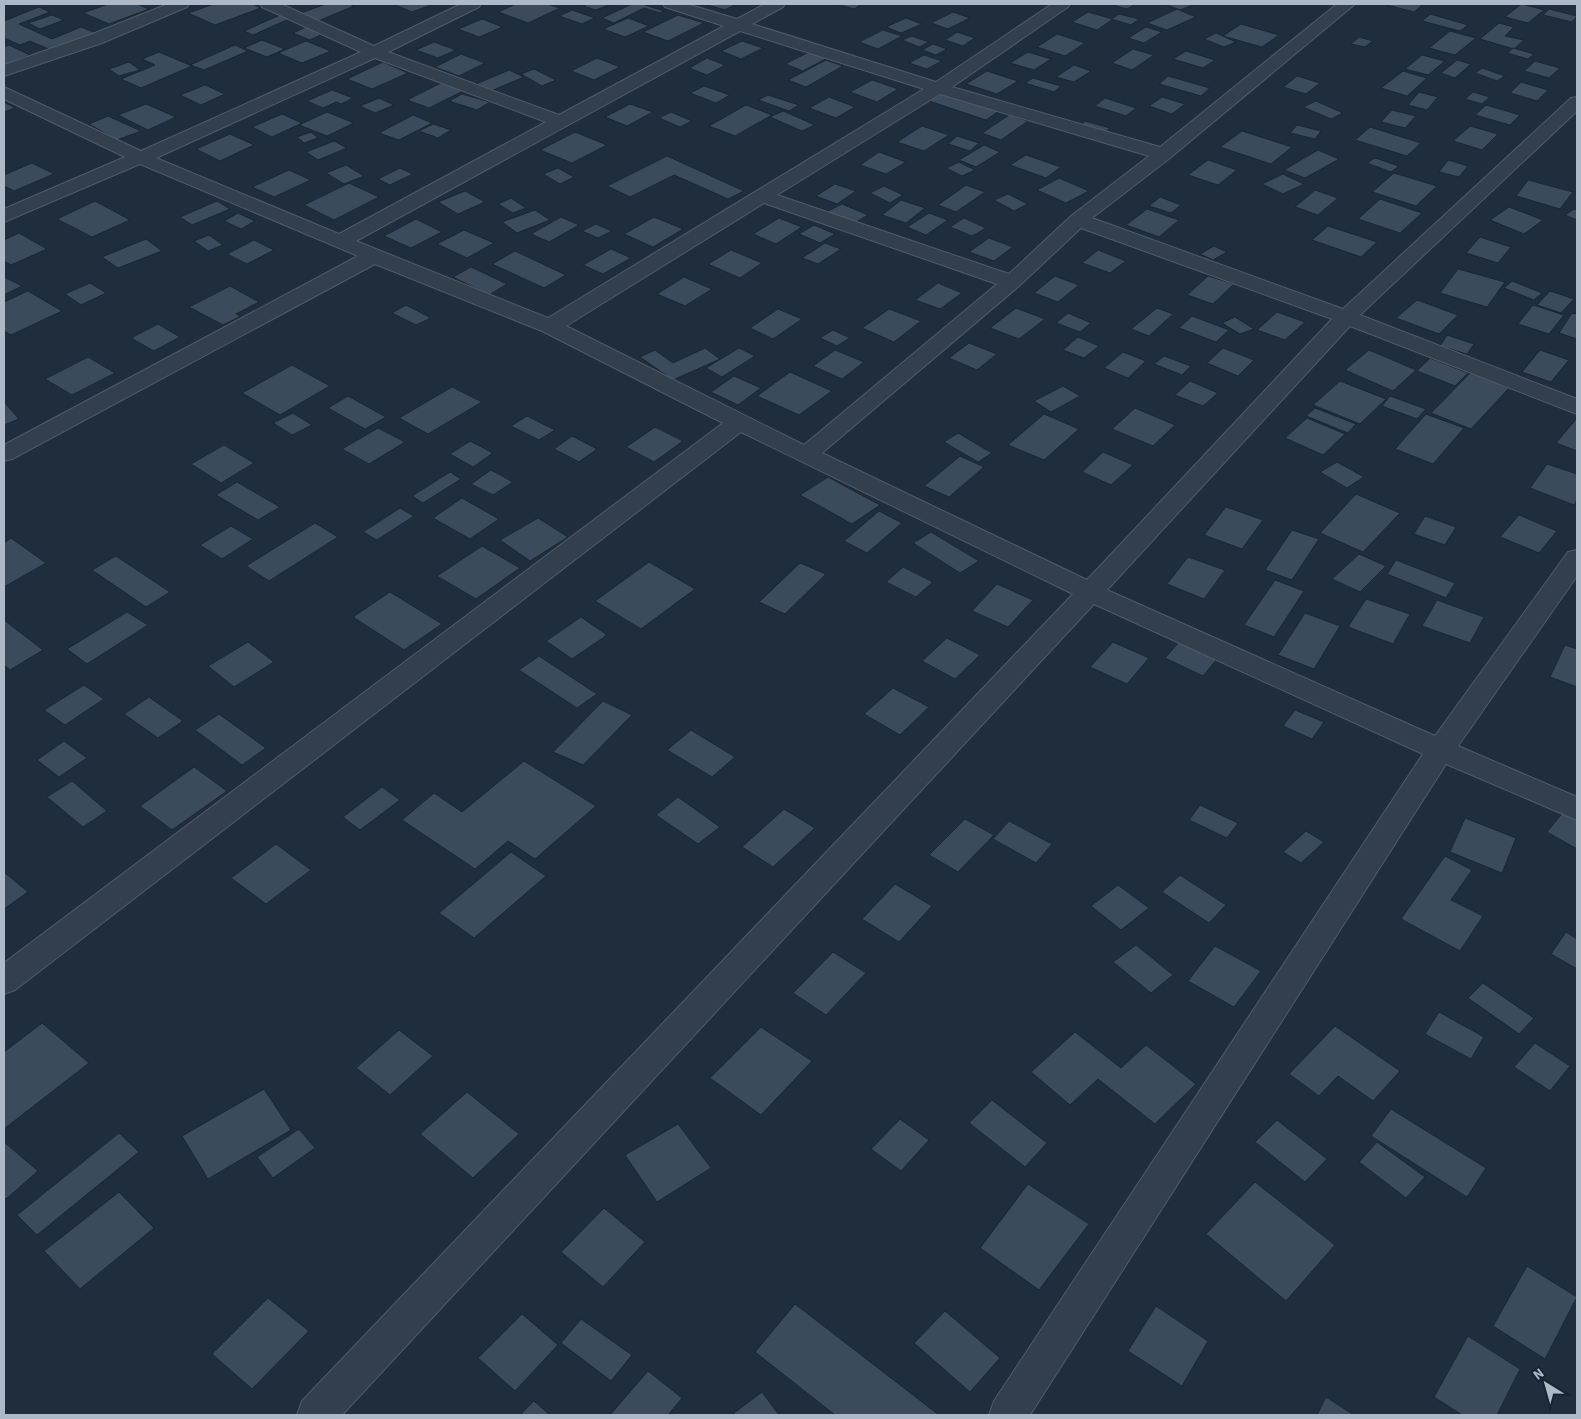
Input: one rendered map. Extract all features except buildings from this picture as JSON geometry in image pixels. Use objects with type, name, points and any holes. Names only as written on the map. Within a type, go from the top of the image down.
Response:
[{"type":"street","points":[[4,71],[96,39],[181,4]]},
{"type":"street","points":[[268,4],[376,53],[559,121]]},
{"type":"street","points":[[4,216],[141,158],[376,53],[473,4]]},
{"type":"street","points":[[671,4],[938,88],[1163,154]]},
{"type":"street","points":[[342,241],[559,121],[777,4]]},
{"type":"street","points":[[550,326],[938,88],[1062,4]]},
{"type":"street","points":[[807,454],[1012,282],[1078,220],[1163,154],[1347,4]]},
{"type":"street","points":[[4,92],[141,158],[374,256],[550,326],[739,422],[1090,592],[1440,750],[1577,809]]},
{"type":"street","points":[[316,1415],[1346,317],[1577,102]]},
{"type":"street","points":[[761,196],[1012,282]]},
{"type":"street","points":[[1078,220],[1346,317],[1577,406]]},
{"type":"street","points":[[4,454],[374,256]]},
{"type":"street","points":[[4,981],[739,422]]},
{"type":"street","points":[[1008,1415],[1440,750],[1577,558]]}]
